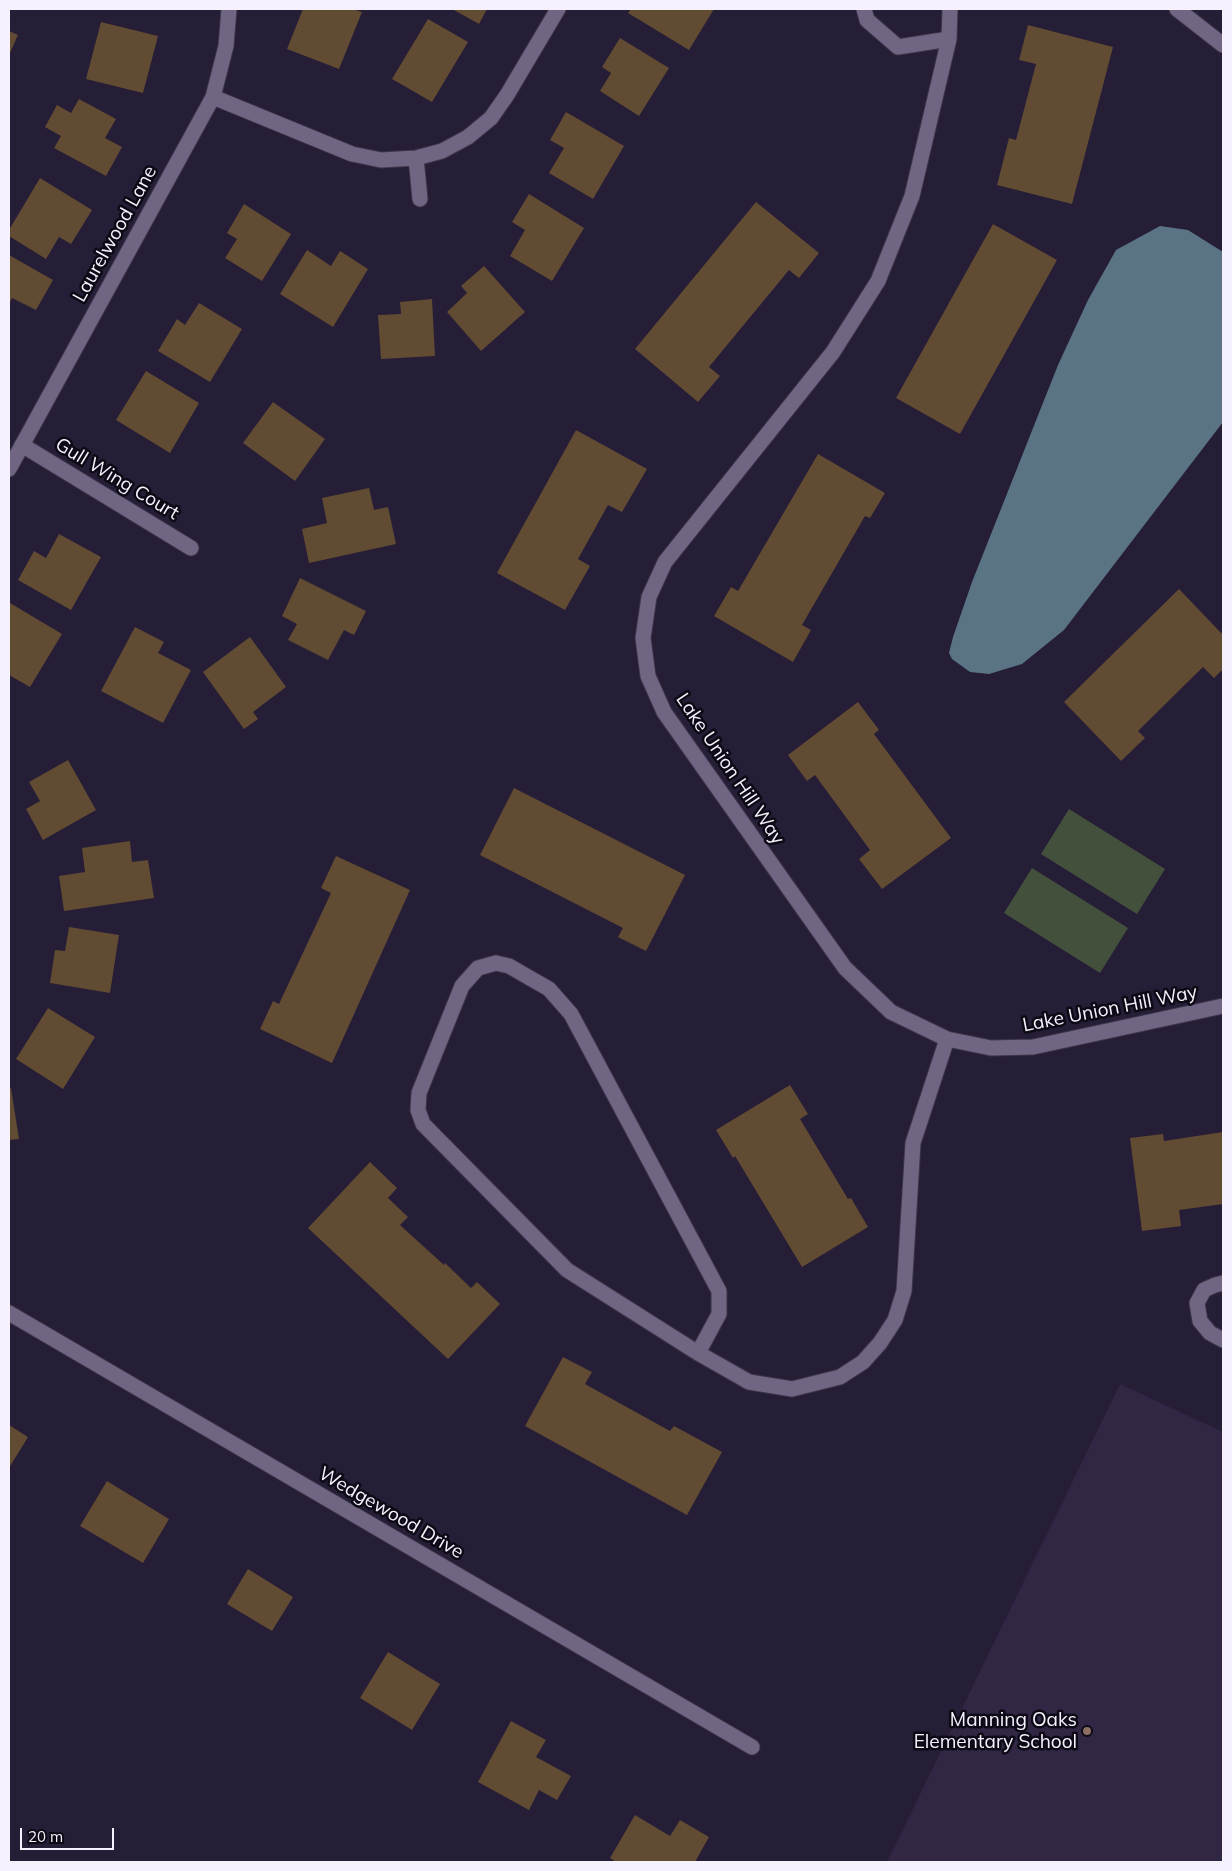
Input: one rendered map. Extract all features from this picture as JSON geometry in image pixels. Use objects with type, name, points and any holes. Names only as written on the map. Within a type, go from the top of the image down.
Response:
[{"type":"street","name":"Laurelwood Lane","points":[[9,470],[213,97],[226,46],[229,9]]},
{"type":"street","points":[[213,97],[352,154],[381,160],[416,158],[442,151],[468,137],[491,118],[508,95],[558,9]]},
{"type":"street","points":[[864,9],[868,20],[898,47],[949,40]]},
{"type":"street","name":"Lake Union Hill Way","points":[[950,9],[949,40],[912,196],[878,280],[833,352],[666,562],[649,597],[643,638],[648,676],[664,712],[845,968],[892,1012],[947,1039],[991,1048],[1033,1047],[1223,1006]]},
{"type":"street","points":[[1177,9],[1223,45]]},
{"type":"street","points":[[416,158],[420,199]]},
{"type":"street","name":"Gull Wing Court","points":[[22,445],[191,548]]},
{"type":"street","points":[[698,1353],[719,1314],[720,1291],[571,1014],[549,989],[509,966],[496,963],[478,968],[462,986],[419,1093],[418,1110],[423,1124],[567,1270],[698,1353],[749,1382],[792,1389],[840,1377],[863,1362],[880,1343],[895,1320],[904,1291],[913,1143],[947,1039]]},
{"type":"street","points":[[1223,1283],[1204,1290],[1198,1303],[1200,1321],[1210,1333],[1223,1340]]},
{"type":"street","name":"Wedgewood Drive","points":[[9,1313],[752,1747]]},
{"type":"shaded area","name":"Manning Oaks Elementary School","points":[[1120,1384],[1223,1432],[1223,1862],[887,1862]]},
{"type":"green space","points":[[1069,809],[1165,869],[1137,914],[1041,854]]},
{"type":"green space","points":[[1032,868],[1128,928],[1100,973],[1004,913]]},
{"type":"water","points":[[1160,226],[1188,230],[1223,252],[1223,422],[1064,630],[1022,664],[989,674],[970,672],[952,659],[949,653],[953,637],[972,582],[1058,365],[1088,300],[1116,250]]},
{"type":"building","points":[[303,9],[352,9],[362,12],[339,69],[287,49]]},
{"type":"building","points":[[452,9],[487,9],[479,24]]},
{"type":"building","points":[[631,9],[714,9],[689,50],[628,13]]},
{"type":"building","points":[[428,19],[468,42],[432,102],[392,79]]},
{"type":"building","points":[[101,22],[158,36],[143,93],[86,79]]},
{"type":"building","points":[[1028,25],[1113,47],[1072,204],[997,185],[1009,138],[1016,140],[1036,64],[1019,60]]},
{"type":"building","points":[[9,31],[18,35],[9,55]]},
{"type":"building","points":[[620,38],[669,68],[639,116],[600,91],[611,73],[602,67]]},
{"type":"building","points":[[79,99],[116,119],[105,138],[122,147],[106,176],[54,148],[61,136],[45,127],[57,105],[71,113]]},
{"type":"building","points":[[566,112],[624,146],[593,199],[549,173],[564,148],[550,140]]},
{"type":"building","points":[[40,178],[92,210],[71,244],[59,237],[46,259],[9,236],[9,230]]},
{"type":"building","points":[[529,194],[584,228],[552,281],[510,256],[525,230],[512,222]]},
{"type":"building","points":[[756,202],[819,253],[799,278],[789,270],[709,367],[720,376],[698,402],[635,349]]},
{"type":"building","points":[[244,204],[291,234],[262,281],[225,258],[237,239],[227,233]]},
{"type":"building","points":[[993,224],[1057,260],[960,434],[896,398]]},
{"type":"building","points":[[307,250],[331,266],[340,251],[368,269],[333,327],[280,294]]},
{"type":"building","points":[[9,255],[53,280],[36,310],[12,298],[9,304]]},
{"type":"building","points":[[484,266],[525,312],[481,351],[447,312],[467,293],[461,286]]},
{"type":"building","points":[[432,299],[435,356],[381,359],[378,315],[401,314],[400,302]]},
{"type":"building","points":[[199,303],[242,329],[210,382],[158,351],[177,319],[185,325]]},
{"type":"building","points":[[146,371],[199,403],[170,453],[116,420]]},
{"type":"building","points":[[273,402],[325,439],[295,481],[243,443]]},
{"type":"building","points":[[576,430],[647,469],[622,512],[608,505],[578,559],[590,566],[565,610],[497,573]]},
{"type":"building","points":[[818,454],[885,493],[870,518],[865,516],[802,625],[811,630],[793,662],[714,616],[731,587],[738,591]]},
{"type":"building","points":[[369,488],[374,510],[388,507],[396,544],[309,563],[302,529],[327,523],[322,498]]},
{"type":"building","points":[[59,534],[101,557],[71,610],[18,580],[34,551],[46,558]]},
{"type":"building","points":[[300,578],[366,611],[354,635],[344,630],[328,660],[288,640],[297,624],[282,616]]},
{"type":"building","points":[[1179,589],[1223,635],[1223,669],[1214,678],[1203,667],[1138,731],[1145,738],[1121,761],[1064,702]]},
{"type":"building","points":[[10,603],[62,634],[30,687],[9,675]]},
{"type":"building","points":[[135,627],[164,642],[158,653],[191,670],[163,723],[101,691]]},
{"type":"building","points":[[250,637],[286,687],[253,712],[258,719],[244,729],[203,672]]},
{"type":"building","points":[[858,702],[879,730],[874,734],[951,838],[882,889],[859,859],[870,850],[815,775],[807,781],[788,755]]},
{"type":"building","points":[[68,760],[96,810],[43,840],[26,809],[40,801],[29,782]]},
{"type":"building","points":[[514,788],[685,875],[646,951],[618,937],[623,928],[480,855]]},
{"type":"building","points":[[130,841],[132,862],[148,860],[154,898],[64,911],[59,876],[85,872],[82,848]]},
{"type":"building","points":[[336,856],[410,890],[332,1063],[260,1029],[273,1001],[279,1004],[331,893],[321,888]]},
{"type":"building","points":[[69,927],[119,935],[110,993],[50,983],[55,950],[65,951]]},
{"type":"building","points":[[48,1008],[95,1037],[63,1089],[16,1059]]},
{"type":"building","points":[[790,1085],[808,1114],[800,1119],[848,1199],[851,1198],[868,1227],[802,1267],[735,1156],[733,1158],[716,1130]]},
{"type":"building","points":[[11,1088],[19,1139],[9,1140],[9,1089]]},
{"type":"building","points":[[1223,1132],[1223,1204],[1179,1210],[1181,1226],[1142,1231],[1130,1138],[1163,1134],[1164,1141]]},
{"type":"building","points":[[370,1162],[397,1188],[388,1198],[408,1217],[400,1225],[471,1288],[477,1282],[500,1304],[448,1359],[308,1228]]},
{"type":"building","points":[[563,1357],[592,1372],[585,1384],[670,1431],[674,1426],[722,1452],[687,1515],[525,1426]]},
{"type":"building","points":[[9,1425],[28,1437],[9,1468]]},
{"type":"building","points":[[107,1481],[169,1519],[143,1563],[80,1526]]},
{"type":"building","points":[[248,1569],[293,1597],[272,1631],[227,1604]]},
{"type":"building","points":[[388,1652],[440,1684],[412,1730],[360,1698]]},
{"type":"building","points":[[511,1721],[546,1740],[536,1757],[571,1776],[557,1800],[539,1790],[529,1810],[478,1782]]},
{"type":"building","points":[[635,1815],[670,1836],[680,1820],[709,1837],[695,1862],[616,1862],[610,1858]]},
{"type":"place","name":"Manning Oaks Elementary School","points":[[1087,1731]]}]
